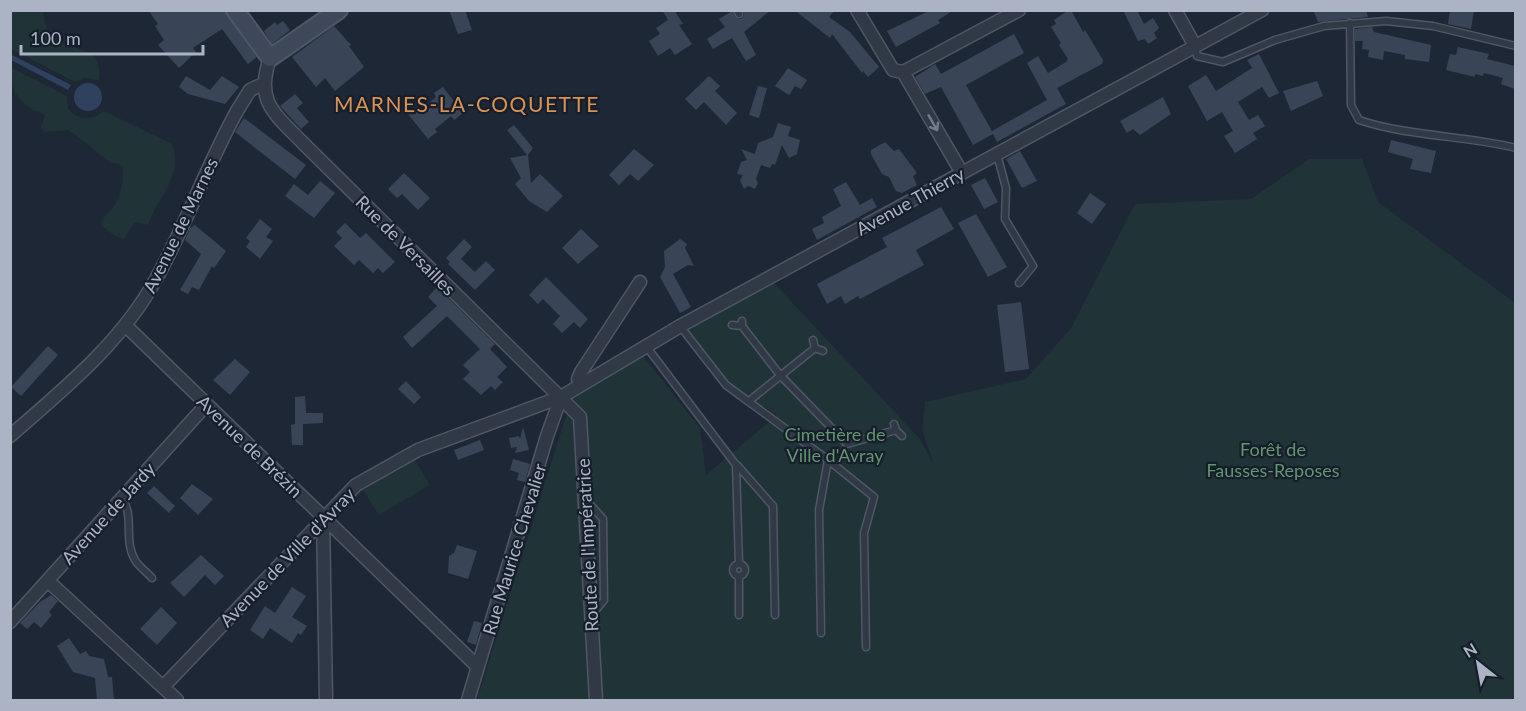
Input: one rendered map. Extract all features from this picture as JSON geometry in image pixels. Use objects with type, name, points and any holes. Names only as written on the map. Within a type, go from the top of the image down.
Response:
[{"type":"main road","points":[[235,10],[270,58],[339,10]]},
{"type":"street","points":[[857,10],[893,70],[903,72],[1019,10]]},
{"type":"street","points":[[1175,10],[1195,46]]},
{"type":"street","name":"Avenue Thierry","points":[[561,397],[680,326],[1262,10]]},
{"type":"street","points":[[262,84],[270,58]]},
{"type":"street","points":[[903,72],[962,173]]},
{"type":"street","name":"Avenue de Marnes","points":[[10,436],[84,371],[125,325],[155,280],[237,111],[250,90],[262,84]]},
{"type":"street","name":"Rue de Versailles","points":[[262,84],[269,104],[303,144],[561,397]]},
{"type":"street","points":[[581,385],[578,379],[581,372],[640,282]]},
{"type":"street","name":"Avenue de Brézin","points":[[125,325],[478,667]]},
{"type":"street","name":"Route de l'Impératrice","points":[[561,397],[580,417],[596,700]]},
{"type":"street","name":"Avenue de Ville d'Avray","points":[[163,687],[356,485],[418,450],[561,397]]},
{"type":"street","name":"Rue Maurice Chevalier","points":[[468,700],[547,436],[561,397]]},
{"type":"street","name":"Avenue de Jardy","points":[[10,622],[206,405]]},
{"type":"street","points":[[323,517],[326,700]]},
{"type":"street","points":[[48,581],[177,700]]},
{"type":"lane","points":[[1195,46],[1197,56],[1223,62],[1275,40],[1324,26],[1386,21],[1433,26],[1515,46]]},
{"type":"lane","points":[[1350,23],[1351,105],[1359,120],[1428,136],[1493,143],[1515,148]]},
{"type":"lane","points":[[997,154],[1006,188],[1005,219],[1033,266],[1019,283]]},
{"type":"lane","points":[[732,325],[742,323],[780,375],[847,444],[895,427],[902,436]]},
{"type":"lane","points":[[680,326],[726,385],[874,497],[864,533],[866,647]]},
{"type":"lane","points":[[813,340],[815,348]]},
{"type":"lane","points":[[646,346],[730,454],[736,465],[773,506],[775,615]]},
{"type":"lane","points":[[749,401],[815,348]]},
{"type":"lane","points":[[815,348],[823,351]]},
{"type":"lane","points":[[821,633],[819,510],[828,460]]},
{"type":"lane","points":[[736,465],[739,564],[745,568],[743,574],[739,576],[739,615]]},
{"type":"lane","points":[[122,498],[129,510],[129,536],[133,556],[152,578]]},
{"type":"lane","points":[[584,498],[603,519],[604,600],[591,616]]},
{"type":"green space","points":[[10,11],[43,11],[47,27],[54,37],[93,56],[98,65],[99,80],[85,78],[75,82],[11,49]]},
{"type":"green space","points":[[10,67],[67,96],[68,109],[81,118],[95,117],[104,111],[172,144],[175,166],[168,186],[148,225],[135,222],[124,239],[115,236],[101,225],[119,196],[123,167],[111,163],[69,130],[44,132],[41,128],[45,115],[31,109],[17,96],[12,86]]},
{"type":"green space","name":"Forêt de Fausses-Reposes","points":[[1309,159],[1362,159],[1378,202],[1515,303],[1515,700],[477,700],[571,400],[643,356],[700,428],[706,475],[777,415],[728,383],[687,329],[774,283],[920,439],[934,465],[922,430],[925,402],[1026,379],[1071,328],[1135,204],[1251,199]]},
{"type":"green space","points":[[415,460],[430,485],[379,515],[363,490]]},
{"type":"water","points":[[10,54],[71,85],[68,90],[11,60]]},
{"type":"water","points":[[88,83],[98,87],[102,97],[98,107],[88,111],[78,107],[74,97],[78,87]]},
{"type":"building","points":[[148,10],[225,10],[257,57],[248,64],[222,29],[193,48],[196,52],[179,68],[158,45],[164,40],[155,26],[158,24]]},
{"type":"building","points":[[449,10],[465,10],[472,30],[458,34]]},
{"type":"building","points":[[662,10],[674,10],[683,24],[679,25],[692,44],[675,55],[670,48],[658,56],[649,41],[660,34],[656,28],[668,20]]},
{"type":"building","points":[[743,10],[771,10],[744,32],[756,55],[746,61],[732,38],[713,49],[707,39],[725,27],[719,19],[732,11],[736,18],[741,19],[744,15]]},
{"type":"building","points":[[794,10],[835,10],[829,17],[850,32],[879,67],[868,77],[863,71],[862,73],[832,34],[830,38]]},
{"type":"building","points":[[931,10],[954,10],[938,20],[940,23],[896,47],[887,31]]},
{"type":"building","points":[[1123,10],[1137,10],[1144,24],[1153,18],[1159,28],[1154,33],[1157,38],[1148,44],[1145,39],[1138,41]]},
{"type":"building","points":[[1366,10],[1368,17],[1318,22],[1314,12]]},
{"type":"building","points":[[1450,10],[1474,10],[1471,29],[1448,24]]},
{"type":"building","points":[[1067,11],[1072,12],[1083,32],[1085,30],[1103,60],[1102,64],[1057,88],[1066,104],[997,142],[993,134],[973,145],[941,87],[925,94],[915,77],[935,64],[941,74],[1014,34],[1024,53],[966,85],[993,133],[992,131],[1047,100],[1027,63],[1038,56],[1048,73],[1066,62],[1068,59],[1051,27],[1056,24],[1054,20]]},
{"type":"building","points":[[283,21],[290,30],[272,44],[264,31],[275,22],[277,25]]},
{"type":"building","points":[[334,26],[351,45],[349,46],[364,67],[335,91],[325,78],[316,87],[292,57]]},
{"type":"building","points":[[1372,27],[1374,32],[1431,45],[1429,62],[1405,59],[1405,55],[1384,51],[1383,60],[1368,57],[1369,50],[1362,49],[1363,41],[1355,41],[1355,29]]},
{"type":"building","points":[[1458,47],[1489,54],[1487,59],[1515,66],[1515,89],[1501,84],[1503,78],[1484,73],[1483,76],[1475,74],[1475,77],[1446,70],[1450,54],[1456,55]]},
{"type":"building","points":[[1259,54],[1279,93],[1269,98],[1262,87],[1238,102],[1249,120],[1258,115],[1265,126],[1253,133],[1257,139],[1235,153],[1224,136],[1233,131],[1222,112],[1207,121],[1188,86],[1206,75],[1216,91],[1252,68],[1247,60]]},
{"type":"building","points":[[788,68],[807,80],[801,89],[795,86],[789,95],[775,86]]},
{"type":"building","points":[[186,76],[210,90],[222,76],[239,87],[225,104],[188,94],[179,87]]},
{"type":"building","points":[[709,76],[720,86],[715,91],[737,113],[726,125],[704,102],[696,110],[685,99]]},
{"type":"building","points":[[1317,81],[1323,96],[1291,111],[1283,91]]},
{"type":"building","points":[[758,86],[767,88],[759,118],[749,115]]},
{"type":"building","points":[[443,87],[463,113],[454,120],[451,116],[435,129],[437,132],[428,139],[408,114],[418,107],[420,110],[436,97],[434,93]]},
{"type":"building","points":[[295,94],[303,103],[297,108],[309,122],[301,129],[280,106]]},
{"type":"building","points":[[1163,97],[1171,114],[1140,135],[1133,129],[1127,133],[1120,121]]},
{"type":"building","points":[[244,118],[306,165],[295,179],[235,132]]},
{"type":"building","points":[[778,123],[791,127],[788,136],[800,140],[797,154],[789,158],[782,145],[775,165],[772,164],[770,168],[761,165],[755,189],[748,186],[744,189],[740,180],[743,175],[737,174],[741,162],[747,160],[741,149],[755,154],[758,143],[773,137]]},
{"type":"building","points":[[514,125],[533,148],[528,155],[531,183],[540,174],[563,196],[547,212],[529,201],[515,184],[521,178],[510,158],[527,155],[507,130]]},
{"type":"building","points":[[1391,140],[1436,151],[1431,173],[1410,169],[1413,159],[1388,152]]},
{"type":"building","points":[[885,142],[894,151],[899,149],[917,173],[913,176],[917,185],[902,193],[896,191],[889,177],[882,174],[871,154],[871,150]]},
{"type":"building","points":[[634,149],[654,165],[638,181],[630,174],[619,185],[609,175]]},
{"type":"building","points":[[1020,151],[1037,181],[1022,188],[1006,159]]},
{"type":"building","points":[[404,173],[430,198],[418,210],[402,194],[397,198],[388,189]]},
{"type":"building","points":[[985,178],[998,202],[984,209],[971,185]]},
{"type":"building","points":[[320,181],[335,193],[314,218],[285,196],[294,184],[308,195]]},
{"type":"building","points":[[846,182],[860,205],[872,198],[877,207],[817,240],[812,229],[824,223],[822,217],[841,206],[833,189]]},
{"type":"building","points":[[1090,193],[1106,204],[1092,224],[1077,213]]},
{"type":"building","points":[[941,207],[954,229],[916,250],[924,265],[860,299],[858,296],[845,304],[841,296],[827,304],[817,284],[887,247],[882,238]]},
{"type":"building","points":[[976,214],[1007,267],[988,277],[958,223]]},
{"type":"building","points":[[260,219],[272,229],[266,237],[273,241],[260,259],[246,247],[250,241],[246,238]]},
{"type":"building","points":[[345,223],[360,238],[366,233],[395,262],[383,273],[378,268],[373,273],[359,260],[354,265],[334,246],[342,238],[336,232]]},
{"type":"building","points":[[195,225],[226,251],[214,268],[212,266],[199,290],[192,287],[188,294],[180,290],[201,254],[185,240],[190,228]]},
{"type":"building","points":[[581,229],[599,246],[578,264],[562,248]]},
{"type":"building","points":[[464,239],[472,247],[461,259],[475,272],[486,261],[495,270],[475,290],[448,264],[450,262],[446,258]]},
{"type":"building","points":[[680,239],[687,244],[685,248],[694,266],[688,265],[673,274],[691,307],[680,313],[660,277],[665,267],[664,251]]},
{"type":"building","points":[[546,277],[588,319],[580,328],[574,322],[562,333],[553,324],[560,316],[543,299],[538,304],[529,295]]},
{"type":"building","points":[[437,287],[495,344],[490,349],[507,367],[497,377],[503,382],[495,390],[491,386],[481,395],[463,379],[470,372],[463,365],[480,349],[447,316],[412,348],[403,337],[437,306],[428,297]]},
{"type":"building","points":[[1021,302],[1029,369],[1005,372],[997,305]]},
{"type":"building","points":[[48,346],[58,355],[21,396],[11,387]]},
{"type":"building","points":[[235,359],[250,372],[230,395],[213,380]]},
{"type":"building","points":[[406,381],[421,397],[414,404],[398,389]]},
{"type":"building","points":[[305,396],[306,413],[323,413],[323,423],[303,424],[303,445],[292,445],[291,425],[295,424],[295,397]]},
{"type":"building","points":[[523,427],[529,450],[515,453],[517,447],[511,448],[509,438],[519,436],[520,439]]},
{"type":"building","points":[[480,440],[484,450],[458,460],[454,450]]},
{"type":"building","points":[[513,459],[530,464],[525,482],[517,480],[519,473],[510,470]]},
{"type":"building","points":[[192,484],[213,499],[198,515],[180,498]]},
{"type":"building","points":[[154,486],[175,506],[169,513],[147,493]]},
{"type":"building","points":[[457,545],[477,551],[468,579],[448,573],[449,556],[454,553]]},
{"type":"building","points":[[201,555],[224,576],[215,585],[205,575],[184,597],[170,583]]},
{"type":"building","points":[[292,587],[306,596],[292,617],[307,626],[301,635],[298,633],[292,643],[270,628],[263,639],[250,630],[265,606],[275,613]]},
{"type":"building","points":[[51,595],[58,601],[49,612],[52,615],[41,628],[34,622],[27,629],[20,623],[40,602]]},
{"type":"building","points":[[161,607],[177,623],[157,645],[140,629]]},
{"type":"building","points":[[474,621],[482,623],[476,645],[467,642]]},
{"type":"building","points":[[69,638],[80,654],[86,651],[89,656],[104,659],[108,677],[112,677],[114,700],[97,700],[95,678],[73,672],[57,646]]},
{"type":"district","name":"MARNES-LA-COQUETTE","points":[[467,103]]},
{"type":"park label","name":"Cimetière de Ville d'Avray","points":[[835,444]]}]
